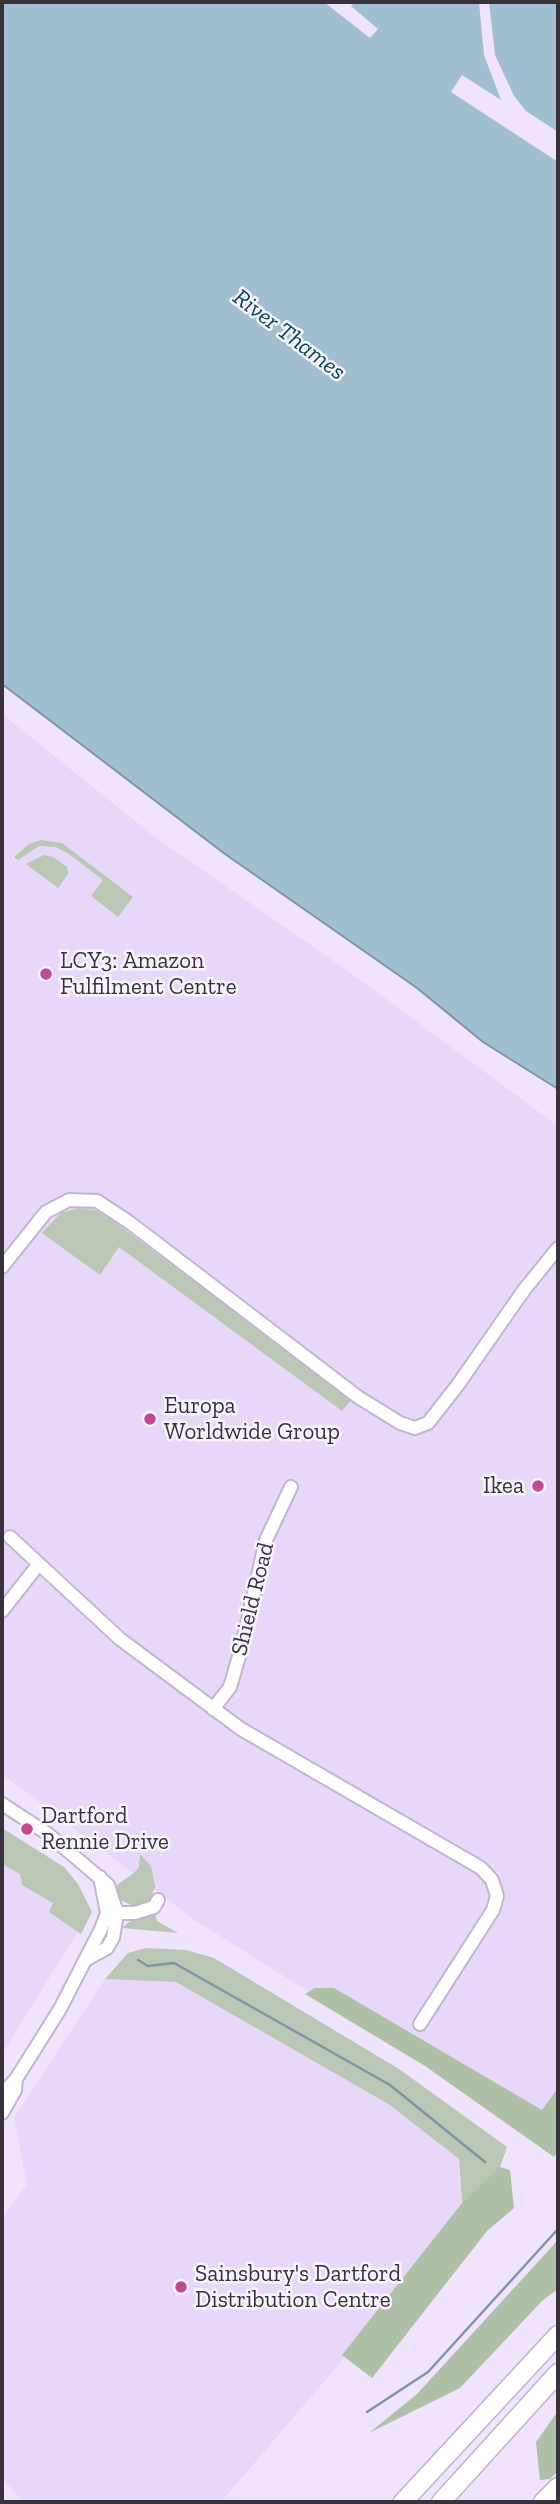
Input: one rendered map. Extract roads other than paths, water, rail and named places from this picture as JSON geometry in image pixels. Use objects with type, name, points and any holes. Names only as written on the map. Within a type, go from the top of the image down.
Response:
[{"type":"highway","points":[[403,2502],[558,2335]]},
{"type":"highway","points":[[441,2502],[558,2373]]},
{"type":"highway","points":[[542,2502],[558,2487]]},
{"type":"street","points":[[2,1267],[46,1212],[69,1200],[97,1202],[129,1222],[358,1397],[400,1423],[415,1429],[428,1423],[524,1290],[558,1248]]},
{"type":"street","name":"Shield Road","points":[[213,1709],[230,1686],[246,1633],[266,1540],[291,1487]]},
{"type":"street","points":[[10,1537],[120,1639],[213,1709],[259,1741],[481,1868],[492,1880],[496,1896],[493,1910],[420,2024]]},
{"type":"street","points":[[2,1611],[38,1565]]},
{"type":"street","points":[[2,1804],[48,1834],[100,1877],[110,1889],[113,1938],[107,1948],[87,1959],[16,2079],[2,2094]]},
{"type":"street","points":[[112,1913],[135,1913],[154,1907],[158,1900]]},
{"type":"street","points":[[2,2113],[15,2090],[16,2079]]},
{"type":"water","name":"River Thames","points":[[2,2],[558,2],[558,1089],[483,1042],[417,988],[225,854],[2,684]]},
{"type":"waterway","points":[[138,1960],[148,1966],[174,1963],[390,2085],[485,2162]]},
{"type":"waterway","points":[[367,2412],[428,2372],[558,2229]]},
{"type":"place","name":"LCY3: Amazon Fulfilment Centre","points":[[46,974]]},
{"type":"place","name":"Europa Worldwide Group","points":[[150,1419]]},
{"type":"place","name":"Ikea","points":[[538,1486]]},
{"type":"place","name":"Dartford Rennie Drive","points":[[27,1829]]},
{"type":"place","name":"Sainsbury's Dartford Distribution Centre","points":[[181,2287]]}]
